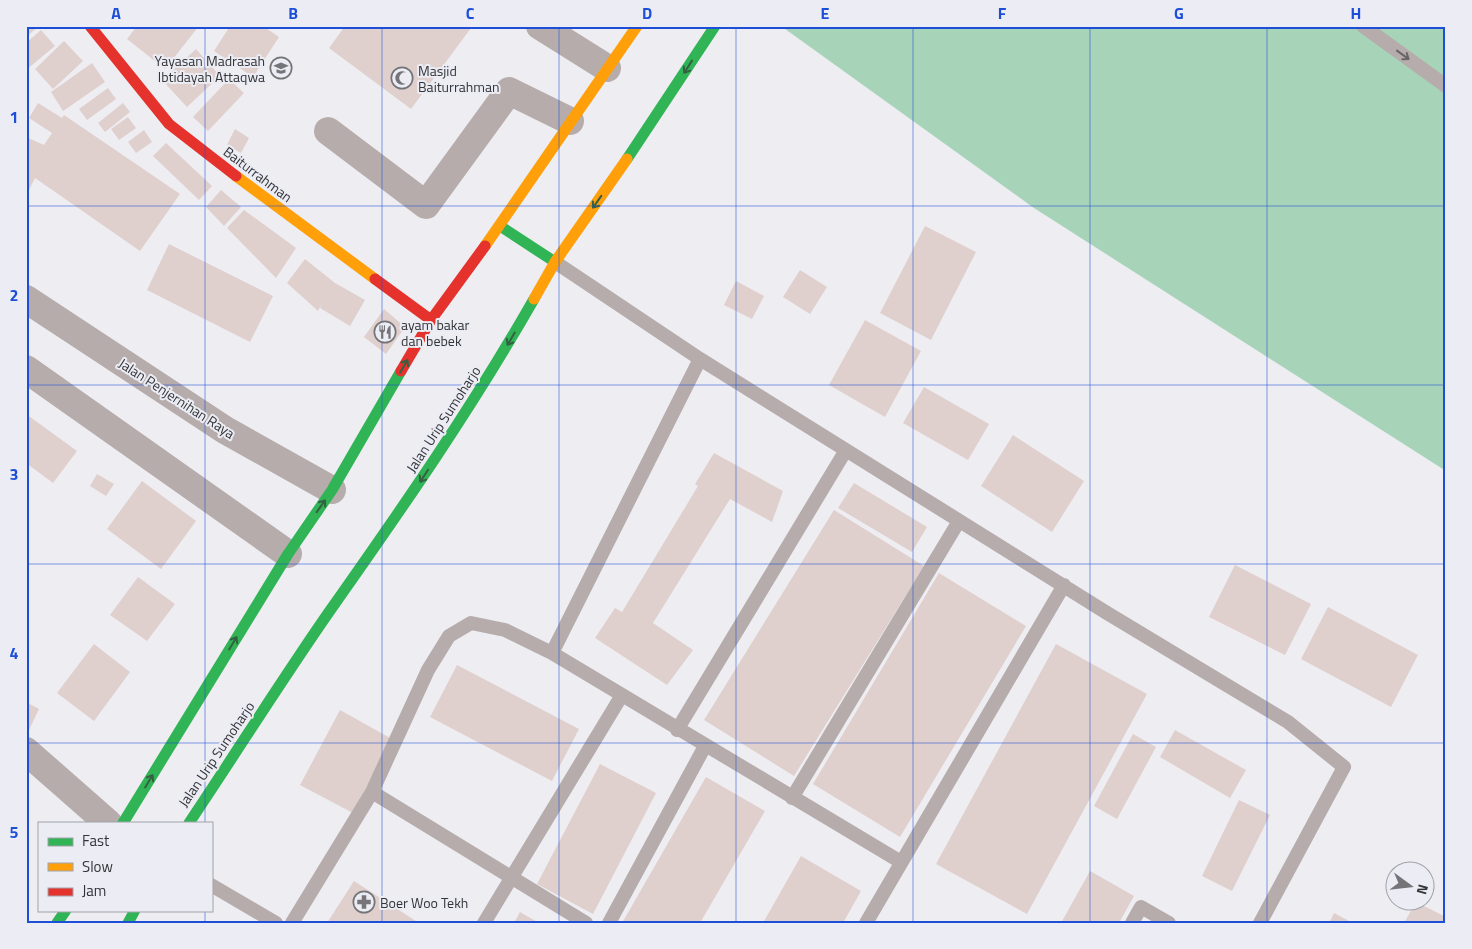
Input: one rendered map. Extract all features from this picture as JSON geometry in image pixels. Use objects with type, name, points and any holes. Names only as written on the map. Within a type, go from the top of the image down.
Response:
[{"type":"main road","name":"Baiturrahman","points":[[90,26],[169,124],[259,194],[431,320]]},
{"type":"main road","points":[[124,822],[288,554],[332,490],[431,320],[500,226],[570,121],[637,26]]},
{"type":"main road","name":"Jalan Urip Sumoharjo","points":[[190,822],[329,613],[378,546],[494,369],[555,262],[669,98],[715,26]]},
{"type":"main road","points":[[500,226],[555,262]]},
{"type":"main road","points":[[57,923],[65,912]]},
{"type":"street","points":[[540,26],[607,68]]},
{"type":"street","points":[[328,131],[426,205],[509,91],[570,121]]},
{"type":"street","name":"Jalan Penjernihan Raya","points":[[26,299],[225,430],[332,490]]},
{"type":"street","points":[[26,369],[288,554]]},
{"type":"street","points":[[26,751],[107,822]]},
{"type":"lane","points":[[1363,26],[1446,86]]},
{"type":"lane","points":[[555,262],[700,359],[959,521],[1288,722],[1344,768],[1260,923]]},
{"type":"lane","points":[[552,653],[700,359]]},
{"type":"lane","points":[[678,730],[846,450]]},
{"type":"lane","points":[[792,798],[959,521]]},
{"type":"lane","points":[[866,923],[1064,585]]},
{"type":"lane","points":[[292,923],[372,792],[428,670],[449,636],[471,623],[505,630],[552,653],[901,862]]},
{"type":"lane","points":[[484,923],[622,696]]},
{"type":"lane","points":[[609,923],[705,746]]},
{"type":"lane","points":[[372,792],[586,923]]},
{"type":"lane","points":[[212,885],[276,923]]},
{"type":"lane","points":[[1132,923],[1141,907],[1169,923]]},
{"type":"green space","points":[[781,26],[1446,26],[1446,471],[1034,208]]},
{"type":"building","points":[[26,26],[39,26],[26,37]]},
{"type":"building","points":[[137,26],[199,26],[165,69],[127,39]]},
{"type":"building","points":[[230,26],[263,26],[279,37],[253,77],[214,51]]},
{"type":"building","name":"Masjid Baiturrahman","points":[[345,26],[468,26],[471,28],[411,109],[329,48]]},
{"type":"building","points":[[41,30],[55,46],[26,70],[26,43]]},
{"type":"building","points":[[64,41],[83,61],[53,89],[35,69]]},
{"type":"building","points":[[196,49],[220,76],[187,107],[162,80]]},
{"type":"building","points":[[92,63],[105,82],[63,111],[51,92]]},
{"type":"building","points":[[229,79],[244,93],[208,131],[193,117]]},
{"type":"building","points":[[108,88],[116,99],[87,120],[79,109]]},
{"type":"building","points":[[38,103],[62,118],[64,115],[180,194],[140,251],[35,178],[26,196],[26,137],[44,145],[52,133],[29,118]]},
{"type":"building","points":[[123,103],[130,112],[105,132],[98,123]]},
{"type":"building","points":[[128,117],[136,128],[119,140],[111,129]]},
{"type":"building","points":[[235,129],[249,138],[241,153],[227,145]]},
{"type":"building","points":[[144,130],[152,142],[136,153],[128,142]]},
{"type":"building","points":[[166,143],[212,186],[199,200],[153,156]]},
{"type":"building","points":[[221,190],[241,207],[224,226],[206,207]]},
{"type":"building","points":[[244,210],[296,248],[276,278],[227,228]]},
{"type":"building","points":[[925,226],[976,252],[931,340],[880,313]]},
{"type":"building","points":[[169,244],[273,296],[250,342],[147,290]]},
{"type":"building","points":[[305,259],[335,283],[365,300],[350,326],[320,308],[322,303],[318,311],[287,283]]},
{"type":"building","points":[[800,270],[827,287],[810,314],[783,297]]},
{"type":"building","points":[[736,281],[764,296],[752,319],[724,305]]},
{"type":"building","name":"ayam bakar dan bebek","points":[[384,309],[405,327],[386,354],[364,337]]},
{"type":"building","points":[[865,320],[921,351],[885,417],[829,385]]},
{"type":"building","points":[[924,387],[989,424],[968,460],[903,423]]},
{"type":"building","points":[[26,414],[77,451],[53,483],[26,463]]},
{"type":"building","points":[[1013,435],[1084,481],[1052,532],[981,486]]},
{"type":"building","points":[[714,453],[783,491],[772,522],[730,499],[653,623],[693,650],[667,685],[595,638],[615,608],[622,612],[698,486],[695,484]]},
{"type":"building","points":[[97,474],[114,484],[106,496],[90,486]]},
{"type":"building","points":[[142,481],[196,521],[161,569],[107,529]]},
{"type":"building","points":[[854,483],[927,527],[912,552],[838,508]]},
{"type":"building","points":[[834,510],[924,566],[794,776],[704,720]]},
{"type":"building","points":[[1235,565],[1311,604],[1285,655],[1209,617]]},
{"type":"building","points":[[939,573],[1026,626],[900,837],[813,784]]},
{"type":"building","points":[[138,577],[175,604],[147,641],[110,615]]},
{"type":"building","points":[[1328,607],[1418,655],[1391,707],[1301,659]]},
{"type":"building","points":[[94,644],[130,672],[94,721],[57,693]]},
{"type":"building","points":[[1056,644],[1147,694],[1027,914],[936,864]]},
{"type":"building","points":[[457,665],[579,729],[552,781],[430,717]]},
{"type":"building","points":[[26,702],[39,709],[29,730],[26,729]]},
{"type":"building","points":[[340,710],[392,739],[353,813],[300,785]]},
{"type":"building","points":[[1175,730],[1246,770],[1230,798],[1160,757]]},
{"type":"building","points":[[1133,734],[1156,747],[1117,819],[1094,806]]},
{"type":"building","points":[[600,764],[656,793],[593,914],[537,884]]},
{"type":"building","points":[[706,777],[765,811],[700,923],[622,923]]},
{"type":"building","points":[[1239,800],[1270,815],[1232,891],[1202,876]]},
{"type":"building","points":[[801,856],[861,891],[843,923],[763,923]]},
{"type":"building","points":[[1090,871],[1134,896],[1119,923],[1061,923]]},
{"type":"building","name":"Boer Woo Tekh","points":[[354,881],[419,923],[327,923]]},
{"type":"building","points":[[1434,911],[1446,917],[1446,923],[1404,923],[1410,912]]},
{"type":"building","points":[[520,912],[539,923],[514,923]]},
{"type":"building","points":[[1334,913],[1353,923],[1329,923]]},
{"type":"traffic: fast","points":[[627,159],[715,26]]},
{"type":"traffic: fast","points":[[500,226],[555,262]]},
{"type":"traffic: fast","points":[[190,822],[311,638],[435,458],[486,380],[534,299]]},
{"type":"traffic: fast","points":[[124,822],[288,554],[332,490],[401,371]]},
{"type":"traffic: fast","points":[[57,923],[65,912]]},
{"type":"traffic: fast","points":[[128,923],[134,912]]},
{"type":"traffic: slow","points":[[485,246],[637,26]]},
{"type":"traffic: slow","points":[[534,299],[555,262],[627,159]]},
{"type":"traffic: slow","points":[[236,176],[375,279]]},
{"type":"traffic: jam","points":[[90,26],[169,124],[236,176]]},
{"type":"traffic: jam","points":[[401,371],[431,320],[485,246]]},
{"type":"traffic: jam","points":[[375,279],[431,320]]},
{"type":"place","name":"Yayasan Madrasah Ibtidayah Attaqwa","points":[[281,68]]},
{"type":"place","name":"Masjid Baiturrahman","points":[[402,78]]},
{"type":"place","name":"ayam bakar dan bebek","points":[[385,332]]},
{"type":"place","name":"Boer Woo Tekh","points":[[364,902]]}]
